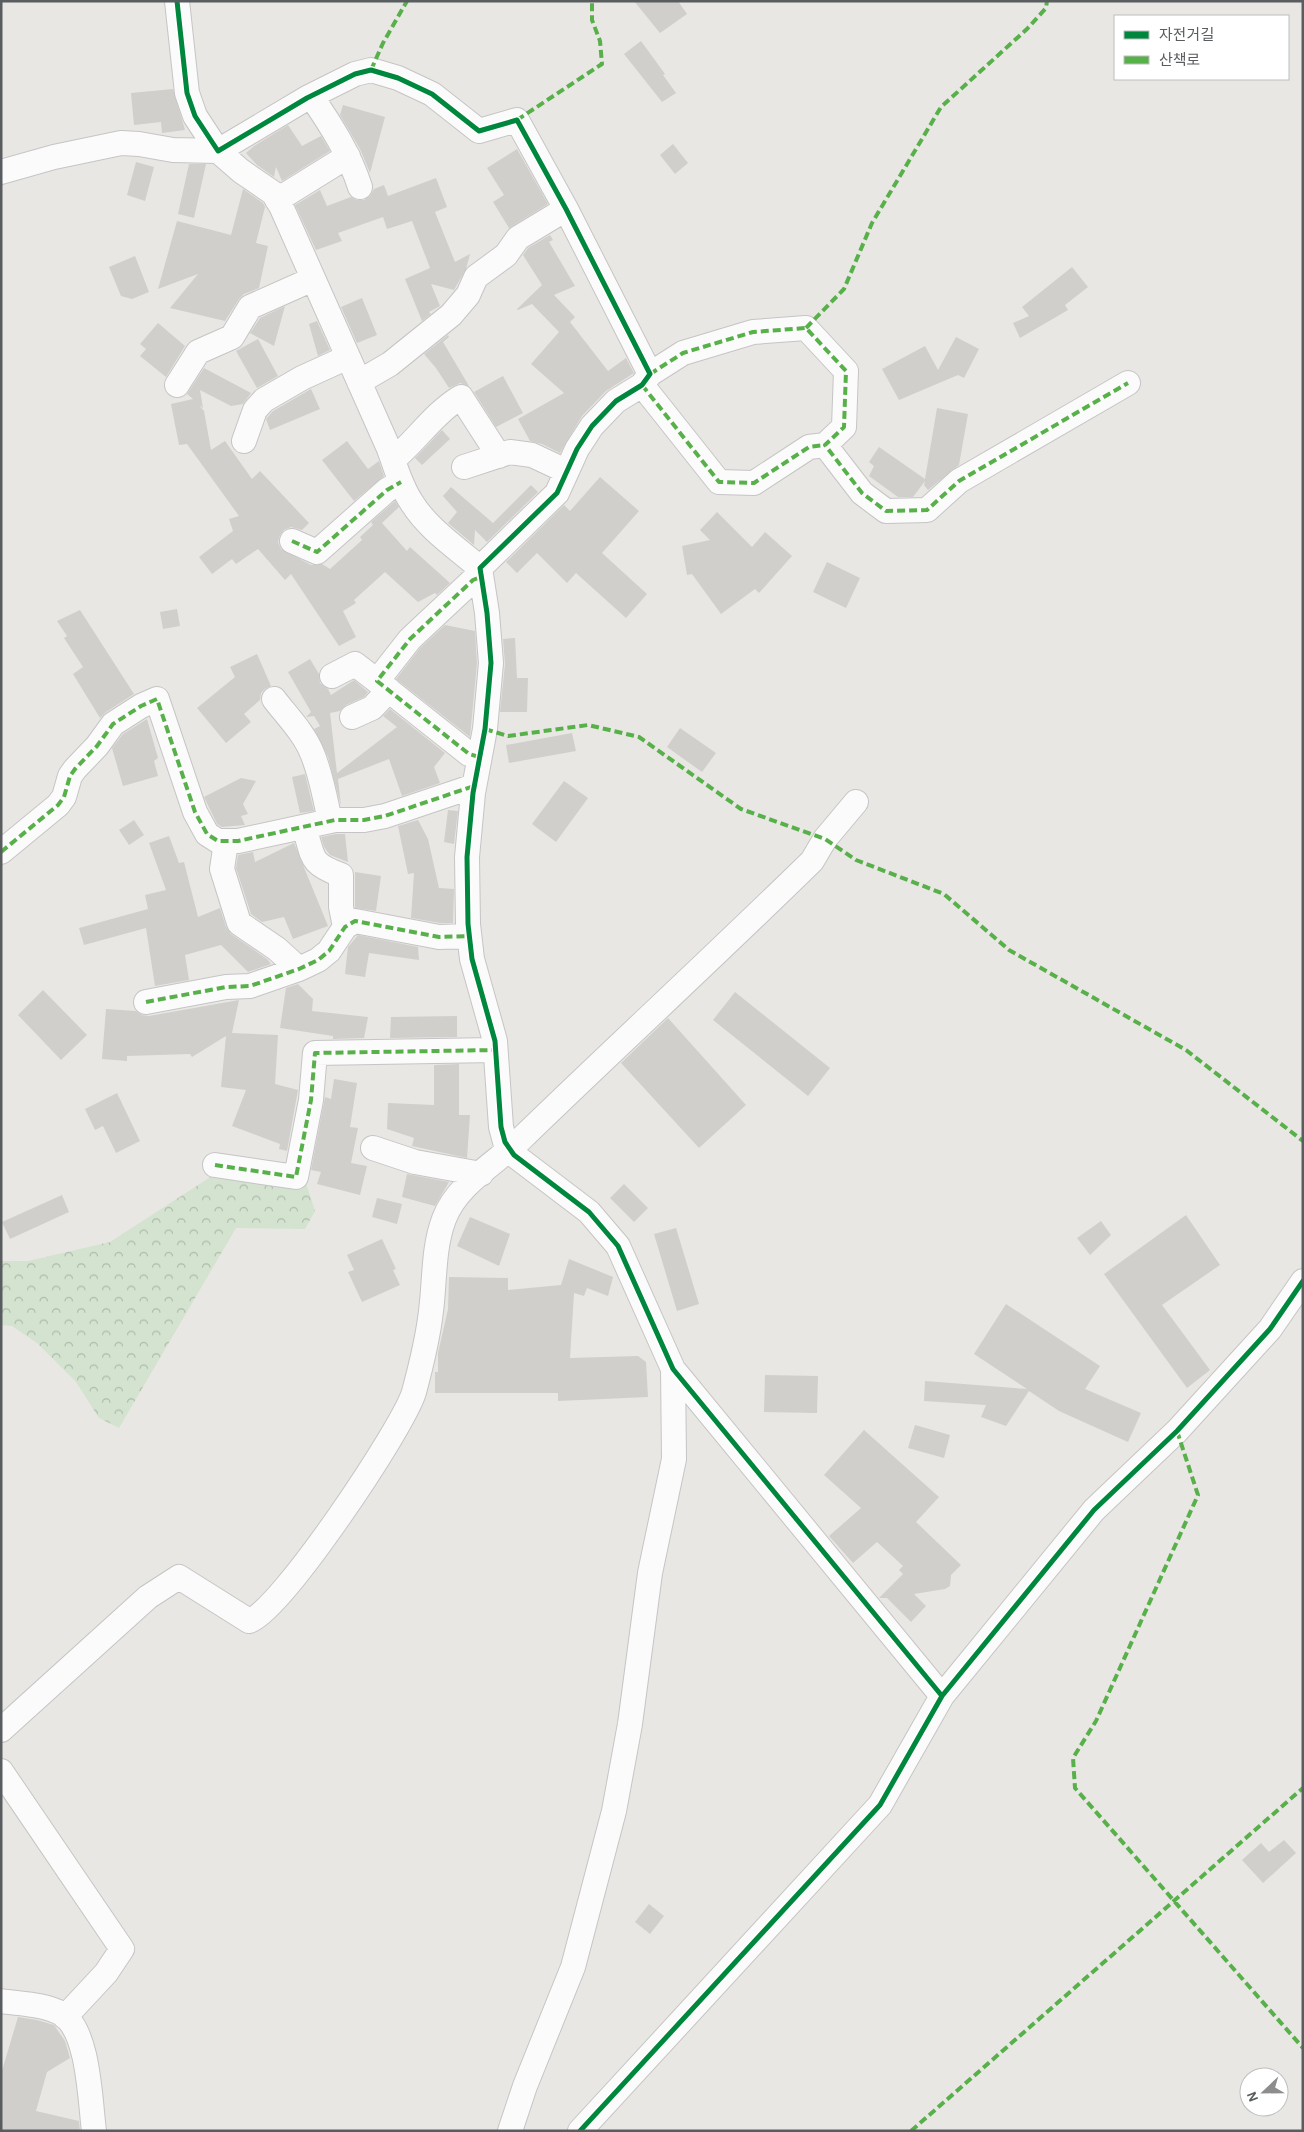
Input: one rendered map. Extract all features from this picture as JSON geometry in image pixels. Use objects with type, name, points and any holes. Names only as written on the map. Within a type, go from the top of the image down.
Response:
[{"type":"street","points":[[177,1],[187,93],[195,116],[218,151],[241,171],[272,193],[277,200],[412,504],[427,523],[480,573],[487,613],[491,663],[484,729],[474,786],[467,857],[469,936],[472,959],[495,1041],[501,1127],[505,1142],[514,1155],[589,1212],[618,1246],[673,1369],[942,1696]]},
{"type":"street","points":[[1,172],[54,157],[121,144],[139,144],[173,150],[218,151],[312,96],[355,74],[372,70],[398,78],[432,94],[479,131],[517,120],[566,209],[646,380],[719,482],[754,483],[809,447],[825,445],[844,427],[846,372],[806,328],[753,332],[684,353],[646,380],[616,401],[592,426],[576,449],[557,493],[473,580],[410,639],[372,708],[352,717]]},
{"type":"street","points":[[312,96],[333,128],[348,156],[360,187]]},
{"type":"street","points":[[277,200],[348,156]]},
{"type":"street","points":[[359,382],[390,364],[451,315],[468,295],[476,276],[506,255],[518,238],[566,209]]},
{"type":"street","points":[[176,385],[198,352],[232,337],[250,307],[314,280]]},
{"type":"street","points":[[244,442],[256,410],[264,400],[302,378],[348,357]]},
{"type":"street","points":[[825,445],[862,493],[886,511],[926,510],[958,481],[1128,383]]},
{"type":"street","points":[[292,541],[317,552],[388,490],[405,450],[438,414],[461,397],[499,456]]},
{"type":"street","points":[[464,467],[510,452],[532,455],[566,471]]},
{"type":"street","points":[[332,676],[355,664],[469,754],[480,757]]},
{"type":"street","points":[[1,852],[58,805],[64,797],[70,776],[97,746],[113,724],[141,706],[157,699],[195,812],[207,834],[218,841],[226,842],[330,821],[364,820],[385,816],[474,786]]},
{"type":"street","points":[[274,699],[303,737],[312,753],[320,775],[330,821]]},
{"type":"street","points":[[1,1730],[148,1597],[180,1577],[249,1621],[256,1619],[268,1608],[323,1540],[404,1416],[413,1396],[425,1348],[431,1311],[435,1259],[443,1220],[455,1198],[511,1149],[812,861],[824,839],[856,802]]},
{"type":"street","points":[[304,827],[316,864],[341,874],[341,907],[345,927]]},
{"type":"street","points":[[226,842],[222,869],[238,923],[277,949],[299,968]]},
{"type":"street","points":[[146,1002],[226,987],[250,986],[299,968],[318,960],[329,951],[345,927],[355,921],[439,937],[469,936]]},
{"type":"street","points":[[215,1165],[296,1177],[311,1100],[315,1053],[495,1050]]},
{"type":"street","points":[[373,1148],[415,1162],[481,1174]]},
{"type":"street","points":[[580,2131],[880,1805],[942,1696],[1094,1510],[1177,1431],[1270,1329],[1303,1281]]},
{"type":"street","points":[[510,2131],[525,2086],[573,1967],[614,1811],[630,1724],[650,1573],[674,1459],[673,1369]]},
{"type":"street","points":[[1,1771],[122,1948],[106,1973],[65,2017]]},
{"type":"street","points":[[1,2001],[48,2009],[65,2017],[84,2050],[94,2131]]},
{"type":"green space","points":[[215,1174],[247,1174],[306,1183],[315,1211],[305,1229],[236,1228],[119,1428],[99,1418],[76,1382],[37,1343],[12,1326],[1,1325],[1,1261],[28,1261],[110,1242]]},
{"type":"building","points":[[634,1],[678,1],[687,14],[660,33]]},
{"type":"building","points":[[641,41],[676,93],[662,102],[624,54]]},
{"type":"building","points":[[173,89],[185,130],[162,133],[161,122],[134,125],[131,93]]},
{"type":"building","points":[[343,105],[385,117],[370,173],[360,149],[340,115]]},
{"type":"building","points":[[288,125],[302,146],[321,136],[330,151],[282,181],[276,167],[274,177],[257,165],[246,153]]},
{"type":"building","points":[[673,144],[688,163],[675,174],[660,155]]},
{"type":"building","points":[[517,149],[548,204],[509,228],[493,202],[504,195],[487,168]]},
{"type":"building","points":[[136,162],[154,167],[145,201],[127,195]]},
{"type":"building","points":[[189,164],[206,164],[194,218],[178,214]]},
{"type":"building","points":[[436,178],[447,207],[435,212],[455,262],[470,254],[466,269],[454,290],[431,284],[440,306],[429,312],[431,314],[422,321],[405,279],[430,268],[412,221],[387,229],[383,217],[338,233],[342,241],[316,250],[295,205],[320,190],[327,206],[351,197],[357,200],[364,200],[370,196],[374,189],[384,185],[388,196]]},
{"type":"building","points":[[243,189],[263,203],[265,207],[256,243],[268,246],[259,288],[244,294],[225,321],[170,308],[198,274],[158,289],[177,221],[231,235]]},
{"type":"building","points":[[550,235],[553,240],[549,242],[575,286],[554,295],[575,317],[570,322],[608,371],[626,358],[634,373],[606,391],[582,416],[560,453],[542,444],[530,441],[518,419],[564,393],[531,364],[559,332],[532,304],[517,309],[542,285],[523,255],[528,248]]},
{"type":"building","points":[[135,256],[149,292],[132,299],[121,296],[109,267]]},
{"type":"building","points":[[1072,267],[1088,287],[1065,305],[1068,310],[1020,338],[1013,323],[1029,316],[1022,307]]},
{"type":"building","points":[[362,298],[377,335],[357,343],[341,307]]},
{"type":"building","points":[[285,306],[274,346],[250,333],[260,318]]},
{"type":"building","points":[[317,321],[330,350],[318,356],[309,324]]},
{"type":"building","points":[[158,323],[185,346],[166,377],[140,356],[146,349],[140,344]]},
{"type":"building","points":[[448,335],[449,337],[443,342],[469,386],[460,383],[449,388],[424,354]]},
{"type":"building","points":[[956,337],[979,349],[964,378],[958,375],[899,400],[882,369],[925,346],[938,370]]},
{"type":"building","points":[[258,339],[278,376],[257,388],[236,351]]},
{"type":"building","points":[[204,368],[251,393],[243,404],[231,406],[200,390],[203,408],[199,405],[204,411],[211,450],[225,441],[252,479],[260,471],[309,523],[302,530],[291,527],[284,530],[278,542],[281,549],[311,565],[322,564],[330,569],[362,540],[360,537],[373,525],[371,522],[395,501],[399,507],[382,523],[407,551],[410,547],[450,583],[437,595],[435,593],[418,602],[385,572],[354,600],[356,603],[343,611],[356,637],[339,646],[291,574],[285,580],[258,549],[236,564],[232,559],[212,574],[199,557],[233,531],[229,519],[239,516],[187,444],[179,445],[171,404],[193,399],[187,394]]},
{"type":"building","points":[[503,376],[523,413],[496,427],[474,392]]},
{"type":"building","points":[[311,389],[320,409],[270,430],[266,419],[273,411]]},
{"type":"building","points":[[937,408],[968,414],[959,465],[928,490],[924,485],[925,481],[913,497],[898,497],[869,476],[874,466],[869,462],[879,447],[925,479]]},
{"type":"building","points":[[442,430],[450,439],[422,465],[415,458]]},
{"type":"building","points":[[347,441],[368,469],[379,461],[384,476],[354,501],[322,460]]},
{"type":"building","points":[[600,477],[639,511],[602,553],[647,594],[626,618],[576,573],[567,583],[537,553],[517,573],[506,562],[564,505],[570,511]]},
{"type":"building","points":[[531,485],[538,492],[487,542],[475,530],[474,545],[448,523],[457,512],[443,496],[451,487],[493,523]]},
{"type":"building","points":[[717,512],[752,547],[765,532],[792,556],[759,593],[755,589],[721,614],[692,574],[687,575],[682,546],[710,540],[700,530]]},
{"type":"building","points":[[827,562],[860,578],[846,608],[813,592]]},
{"type":"building","points":[[177,609],[180,626],[163,629],[160,612]]},
{"type":"building","points":[[80,610],[134,694],[100,718],[73,674],[83,667],[64,638],[67,636],[57,621]]},
{"type":"building","points":[[445,625],[475,631],[477,663],[470,737],[396,679],[420,648]]},
{"type":"building","points":[[515,638],[517,678],[528,678],[527,712],[500,712],[505,664],[503,639]]},
{"type":"building","points":[[257,654],[271,686],[261,693],[260,700],[244,714],[251,722],[226,743],[197,708],[235,677],[230,667]]},
{"type":"building","points":[[310,659],[319,674],[320,683],[328,689],[331,695],[354,680],[368,692],[364,697],[346,705],[340,711],[330,713],[337,773],[397,727],[383,716],[390,709],[445,753],[434,767],[440,783],[402,796],[389,759],[338,779],[341,806],[328,757],[314,729],[320,726],[314,716],[306,717],[311,712],[288,672]]},
{"type":"building","points":[[147,719],[158,758],[154,761],[158,776],[123,786],[112,748],[123,734]]},
{"type":"building","points":[[680,728],[716,753],[702,772],[667,747]]},
{"type":"building","points":[[572,733],[576,751],[509,763],[506,745]]},
{"type":"building","points":[[305,774],[314,811],[300,813],[292,777]]},
{"type":"building","points":[[241,778],[256,781],[243,804],[248,814],[241,816],[245,825],[222,827],[217,824],[204,797]]},
{"type":"building","points":[[564,781],[588,798],[556,842],[532,824]]},
{"type":"building","points":[[448,810],[458,811],[454,844],[444,842]]},
{"type":"building","points":[[134,820],[144,835],[129,845],[119,830]]},
{"type":"building","points":[[418,820],[428,839],[439,888],[454,889],[453,923],[440,923],[411,918],[414,873],[408,874],[398,826]]},
{"type":"building","points":[[345,834],[348,862],[330,855],[324,847],[321,837]]},
{"type":"building","points":[[169,836],[179,863],[184,862],[198,917],[220,908],[226,927],[231,934],[267,959],[271,964],[248,972],[221,945],[185,955],[189,980],[155,986],[146,928],[84,945],[79,928],[148,909],[145,895],[166,890],[149,843]]},
{"type":"building","points":[[294,843],[328,926],[293,939],[284,917],[262,922],[251,914],[236,868],[238,855],[253,852],[255,862]]},
{"type":"building","points":[[355,872],[381,876],[376,911],[355,908]]},
{"type":"building","points":[[358,935],[418,947],[419,960],[369,953],[365,977],[345,974],[348,947]]},
{"type":"building","points":[[298,984],[313,999],[312,1011],[368,1017],[364,1038],[333,1039],[333,1036],[280,1028],[286,988]]},
{"type":"building","points":[[43,990],[87,1035],[61,1060],[18,1015]]},
{"type":"building","points":[[735,992],[830,1068],[808,1096],[713,1020]]},
{"type":"building","points":[[239,1000],[232,1033],[278,1035],[275,1084],[298,1090],[287,1151],[279,1149],[280,1144],[232,1126],[246,1090],[221,1087],[226,1036],[192,1057],[190,1054],[127,1056],[127,1061],[102,1059],[106,1009],[136,1011],[142,1015],[149,1016]]},
{"type":"building","points":[[457,1016],[457,1037],[390,1038],[391,1017]]},
{"type":"building","points":[[668,1018],[746,1105],[699,1148],[621,1063]]},
{"type":"building","points":[[459,1064],[459,1115],[470,1115],[467,1158],[412,1146],[414,1138],[387,1129],[388,1103],[434,1105],[434,1065]]},
{"type":"building","points":[[334,1079],[357,1083],[350,1127],[358,1128],[351,1163],[367,1166],[360,1195],[317,1184],[321,1172],[311,1170],[325,1097],[331,1099]]},
{"type":"building","points":[[117,1093],[140,1141],[116,1153],[103,1126],[95,1130],[85,1109]]},
{"type":"building","points":[[407,1174],[449,1182],[435,1206],[402,1197]]},
{"type":"building","points":[[624,1184],[648,1208],[634,1222],[610,1198]]},
{"type":"building","points":[[62,1195],[69,1212],[10,1239],[2,1222]]},
{"type":"building","points":[[377,1198],[402,1204],[397,1224],[372,1217]]},
{"type":"building","points":[[1186,1215],[1220,1265],[1162,1305],[1210,1370],[1187,1388],[1104,1274]]},
{"type":"building","points":[[470,1217],[510,1234],[499,1266],[457,1246]]},
{"type":"building","points":[[1101,1221],[1111,1235],[1090,1255],[1077,1238]]},
{"type":"building","points":[[676,1228],[699,1304],[677,1311],[654,1234]]},
{"type":"building","points":[[382,1239],[396,1269],[393,1270],[400,1285],[362,1302],[348,1272],[354,1270],[347,1255]]},
{"type":"building","points":[[569,1259],[613,1277],[608,1296],[587,1288],[584,1296],[574,1293],[570,1358],[638,1356],[646,1362],[648,1397],[558,1401],[558,1393],[435,1393],[435,1372],[438,1372],[438,1353],[448,1309],[449,1277],[508,1278],[508,1290],[561,1285]]},
{"type":"building","points":[[1006,1304],[1100,1366],[1085,1389],[1141,1413],[1128,1442],[1059,1411],[1029,1391],[1006,1426],[981,1417],[986,1405],[924,1401],[925,1381],[1027,1389],[974,1354]]},
{"type":"building","points":[[765,1375],[818,1376],[817,1413],[764,1412]]},
{"type":"building","points":[[915,1425],[950,1435],[944,1458],[908,1448]]},
{"type":"building","points":[[864,1430],[939,1497],[916,1522],[961,1565],[951,1575],[950,1586],[945,1589],[914,1594],[926,1606],[911,1622],[887,1598],[879,1598],[903,1574],[899,1570],[903,1566],[877,1542],[853,1563],[829,1536],[861,1508],[824,1475]]},
{"type":"building","points":[[1284,1840],[1296,1853],[1263,1883],[1242,1860],[1261,1843],[1269,1852]]},
{"type":"building","points":[[649,1904],[664,1916],[650,1934],[635,1922]]},
{"type":"building","points":[[18,2017],[54,2025],[65,2041],[70,2058],[47,2072],[36,2111],[79,2121],[80,2131],[1,2131],[1,2074]]},
{"type":"marked path","points":[[371,70],[383,43],[407,1]]},
{"type":"marked path","points":[[517,120],[602,64],[600,41],[592,20],[592,1]]},
{"type":"marked path","points":[[806,328],[844,289],[872,223],[941,107],[1027,29],[1046,8],[1047,1]]},
{"type":"marked path","points":[[650,374],[683,353],[753,332],[806,328],[846,371],[844,427],[825,445],[862,493],[886,511],[927,510],[959,481],[1128,383]]},
{"type":"marked path","points":[[642,385],[719,482],[754,483],[809,447],[825,445]]},
{"type":"marked path","points":[[292,541],[317,552],[387,490],[401,482]]},
{"type":"marked path","points":[[479,757],[469,754],[377,681],[410,639],[473,580],[481,577]]},
{"type":"marked path","points":[[1,852],[58,805],[64,797],[70,776],[97,746],[113,724],[141,706],[157,699],[195,812],[207,834],[218,841],[238,841],[335,820],[364,820],[385,816],[474,786]]},
{"type":"marked path","points":[[485,729],[508,736],[588,725],[639,737],[741,809],[825,839],[856,860],[944,894],[1009,950],[1186,1050],[1303,1141]]},
{"type":"marked path","points":[[146,1002],[226,987],[250,986],[299,969],[318,960],[329,951],[345,927],[355,921],[439,937],[469,936]]},
{"type":"marked path","points":[[215,1165],[296,1177],[311,1100],[315,1053],[495,1050]]},
{"type":"marked path","points":[[1177,1431],[1198,1495],[1096,1721],[1073,1758],[1075,1788],[1303,2048]]},
{"type":"marked path","points":[[911,2131],[1303,1788]]},
{"type":"cycle path","points":[[177,1],[187,93],[195,116],[218,151],[307,98],[355,74],[371,70],[398,78],[432,94],[479,131],[517,120],[566,209],[650,374],[642,385],[616,401],[592,426],[577,449],[557,493],[480,568],[487,613],[491,663],[485,729],[473,793],[467,857],[468,924],[472,959],[495,1041],[501,1127],[505,1142],[514,1155],[589,1212],[618,1246],[673,1369],[942,1696]]},
{"type":"cycle path","points":[[580,2131],[880,1805],[942,1696],[1094,1510],[1177,1431],[1270,1329],[1303,1281]]}]
